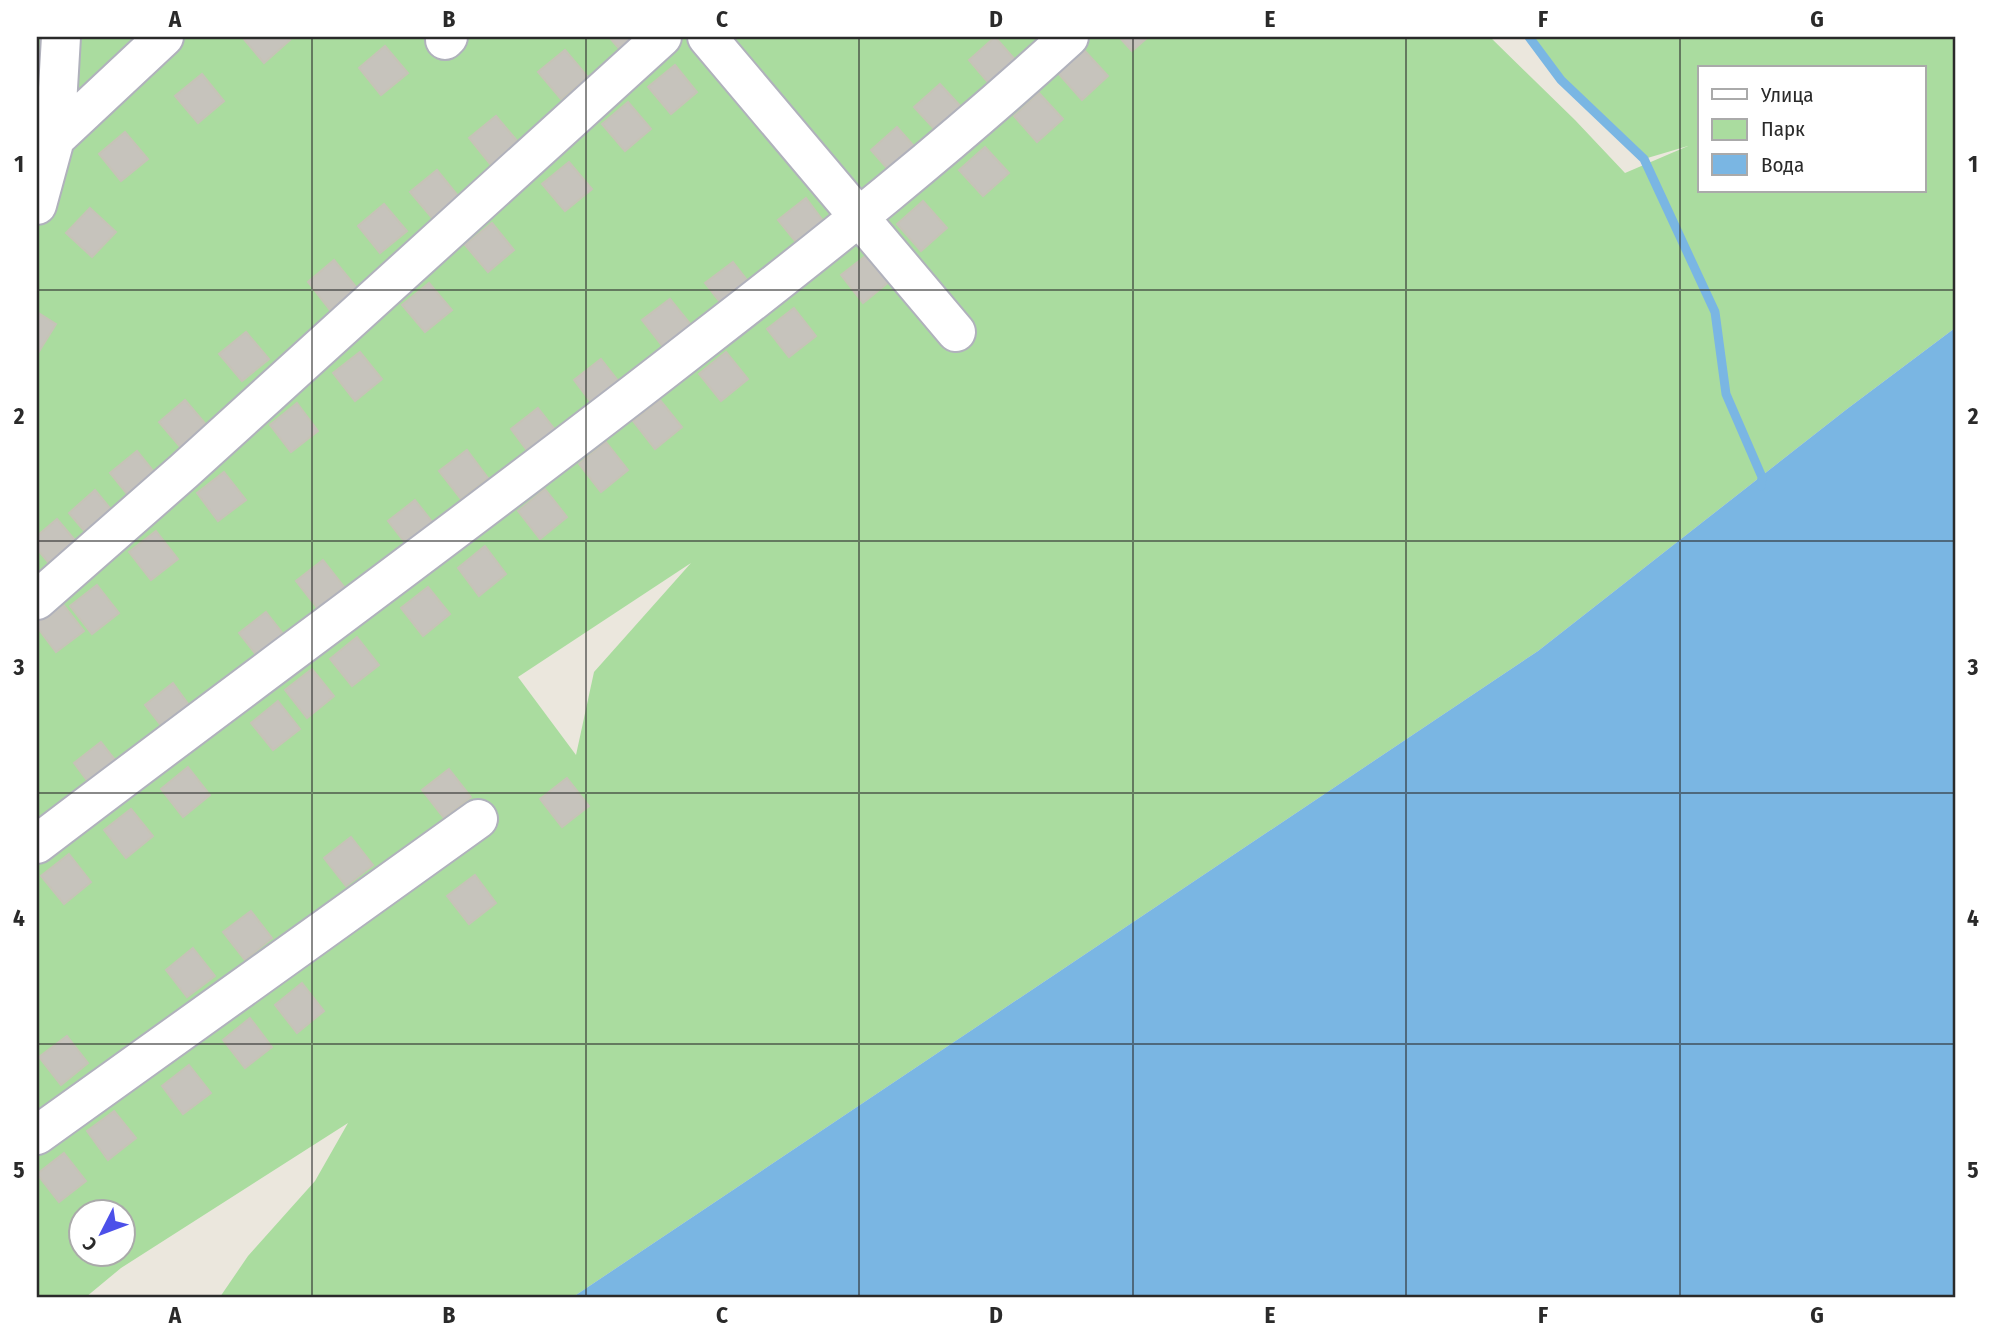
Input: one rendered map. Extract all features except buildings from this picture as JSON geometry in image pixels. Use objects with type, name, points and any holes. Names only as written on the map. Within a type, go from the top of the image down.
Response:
[{"type":"lane","points":[[37,205],[55,139],[61,37]]},
{"type":"lane","points":[[55,139],[164,37]]},
{"type":"lane","points":[[37,600],[184,471],[662,37]]},
{"type":"lane","points":[[707,37],[956,332]]},
{"type":"lane","points":[[37,844],[605,417],[860,218],[994,106],[1069,37]]},
{"type":"lane","points":[[37,1135],[478,819]]},
{"type":"green space","points":[[37,37],[1490,37],[1625,173],[1688,146],[1644,159],[1561,80],[1529,37],[1955,37],[1955,328],[1538,651],[573,1297],[220,1297],[248,1256],[315,1181],[348,1123],[136,1258],[136,1198],[66,1198],[66,1268],[121,1268],[86,1297],[37,1297]],"holes":[[[691,563],[594,672],[576,755],[518,677]]]},
{"type":"water","points":[[1955,328],[1955,1297],[573,1297],[1538,651]]},
{"type":"waterway","points":[[1529,37],[1561,80],[1644,159],[1715,312],[1726,394],[1762,477],[1761,486]]}]
